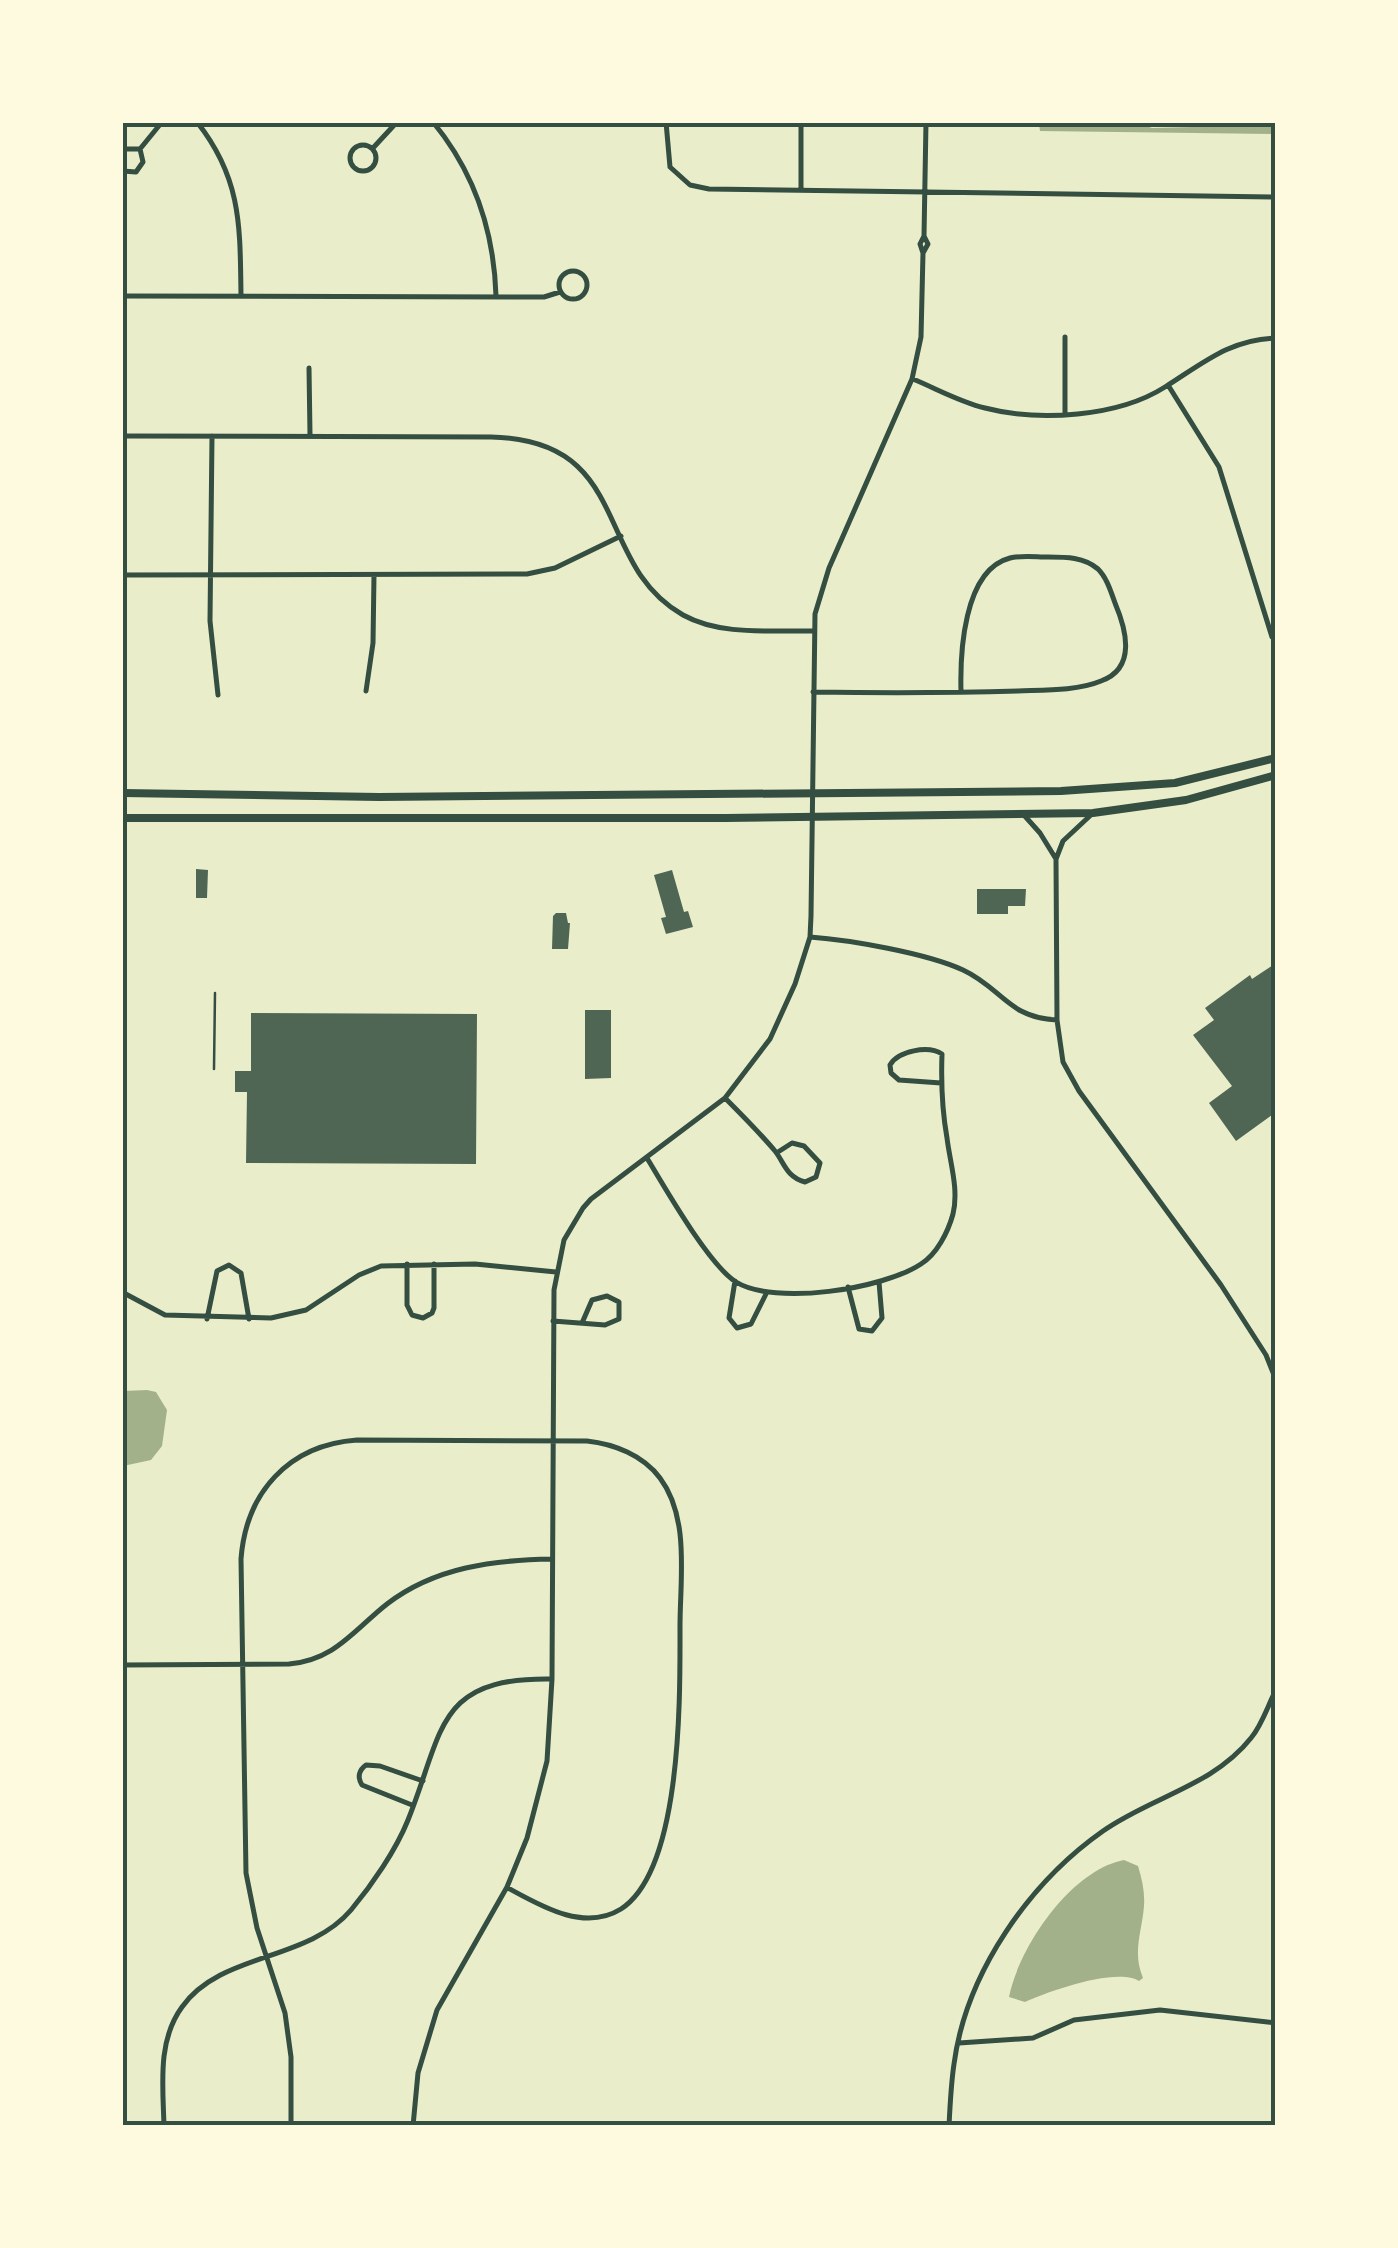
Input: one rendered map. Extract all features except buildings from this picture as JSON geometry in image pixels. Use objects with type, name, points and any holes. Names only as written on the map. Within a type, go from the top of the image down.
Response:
[{"type":"main road","points":[[122,793],[379,797],[1137,788],[1209,776],[1276,758]]},
{"type":"main road","points":[[122,818],[1093,814],[1186,800],[1276,775]]},
{"type":"street","points":[[140,149],[162,122]]},
{"type":"street","points":[[197,122],[224,164],[236,198],[241,296]]},
{"type":"street","points":[[373,148],[397,122]]},
{"type":"street","points":[[433,122],[461,162],[482,208],[494,260],[496,296]]},
{"type":"street","points":[[666,122],[670,167],[690,185],[708,189],[1276,197]]},
{"type":"street","points":[[801,122],[802,190]]},
{"type":"street","points":[[413,2126],[418,2074],[436,2010],[507,1887],[528,1838],[547,1761],[552,1679],[553,1321],[556,1272],[564,1240],[584,1208],[725,1098],[770,1040],[795,984],[810,937],[814,815],[812,630],[824,580],[912,379],[921,336],[924,253],[928,244],[924,236],[926,122]]},
{"type":"street","points":[[359,145],[373,148],[375,160],[370,168],[355,170],[350,160],[353,149],[359,145]]},
{"type":"street","points":[[122,149],[140,149]]},
{"type":"street","points":[[122,171],[140,170],[140,149]]},
{"type":"street","points":[[574,271],[586,279],[586,288],[579,298],[569,299],[560,292],[560,282],[566,273],[574,271]]},
{"type":"street","points":[[122,296],[550,297],[560,292]]},
{"type":"street","points":[[1065,413],[1066,337]]},
{"type":"street","points":[[912,379],[982,408],[1022,413],[1114,411],[1144,400],[1218,351],[1252,340],[1276,338]]},
{"type":"street","points":[[309,368],[310,436]]},
{"type":"street","points":[[1168,385],[1219,468],[1272,637]]},
{"type":"street","points":[[122,436],[504,437],[543,444],[562,454],[590,479],[647,584],[683,615],[723,628],[812,630]]},
{"type":"street","points":[[212,436],[211,646],[218,695]]},
{"type":"street","points":[[122,574],[374,576],[540,572],[621,536]]},
{"type":"street","points":[[813,692],[960,692],[1090,684],[1114,673],[1124,658],[1125,630],[1109,588],[1096,568],[1074,558],[1014,557],[995,566],[985,576],[965,622],[960,692]]},
{"type":"street","points":[[366,691],[374,633],[374,576]]},
{"type":"street","points":[[1023,814],[1040,832],[1056,859]]},
{"type":"street","points":[[1093,814],[1064,841],[1056,859],[1057,1020],[1063,1062],[1079,1092],[1221,1286],[1266,1356],[1276,1380]]},
{"type":"street","points":[[810,937],[920,957],[964,970],[1019,1012],[1036,1019],[1057,1020]]},
{"type":"street","points":[[646,1158],[716,1261],[735,1281],[766,1294],[789,1295],[879,1282],[912,1270],[928,1258],[941,1242],[953,1215],[955,1192],[941,1082],[942,1054],[928,1050],[898,1055],[892,1060],[890,1068],[899,1080],[941,1082]]},
{"type":"street","points":[[725,1098],[778,1152],[782,1166],[800,1182],[811,1180],[819,1172],[817,1158],[804,1146],[792,1143],[778,1152]]},
{"type":"street","points":[[122,1292],[165,1315],[249,1319],[290,1316],[370,1270],[407,1264],[495,1265],[556,1272]]},
{"type":"street","points":[[407,1264],[406,1305],[412,1315],[423,1318],[434,1308],[434,1264]]},
{"type":"street","points":[[207,1319],[217,1270],[230,1265],[241,1273],[249,1319]]},
{"type":"street","points":[[735,1281],[729,1318],[737,1328],[752,1324],[766,1294]]},
{"type":"street","points":[[848,1287],[855,1322],[859,1329],[872,1331],[882,1318],[879,1282]]},
{"type":"street","points":[[553,1321],[582,1323],[611,1323],[621,1313],[618,1302],[607,1296],[592,1300],[582,1323]]},
{"type":"street","points":[[292,2126],[288,2034],[269,1957],[252,1910],[246,1873],[241,1559],[244,1530],[266,1484],[283,1466],[318,1447],[346,1441],[588,1441],[624,1450],[642,1461],[660,1477],[675,1508],[680,1548],[680,1719],[676,1758],[647,1880],[626,1905],[598,1917],[570,1917],[507,1887]]},
{"type":"street","points":[[122,1664],[289,1664],[318,1658],[345,1644],[397,1598],[448,1573],[494,1561],[552,1560]]},
{"type":"street","points":[[164,2126],[164,2050],[180,2008],[214,1980],[328,1930],[352,1908],[394,1845],[414,1806],[438,1734],[461,1700],[500,1681],[552,1679]]},
{"type":"street","points":[[948,2126],[954,2060],[985,1963],[1022,1907],[1103,1831],[1218,1770],[1252,1737],[1276,1690]]},
{"type":"street","points":[[414,1806],[367,1788],[359,1776],[362,1768],[371,1764],[423,1781]]},
{"type":"street","points":[[959,2043],[1033,2038],[1074,2020],[1160,2010],[1276,2023]]},
{"type":"lane","points":[[214,1070],[215,992]]},
{"type":"shaded area","points":[[1138,123],[1152,128],[1275,125],[1276,134],[1040,131],[1039,124]]},
{"type":"shaded area","points":[[123,1391],[156,1392],[167,1410],[162,1446],[151,1460],[123,1466]]},
{"type":"shaded area","points":[[1124,1860],[1138,1866],[1143,1886],[1138,1951],[1143,1978],[1100,1979],[1025,2002],[1009,1997],[1024,1956],[1050,1914],[1085,1879]]}]
